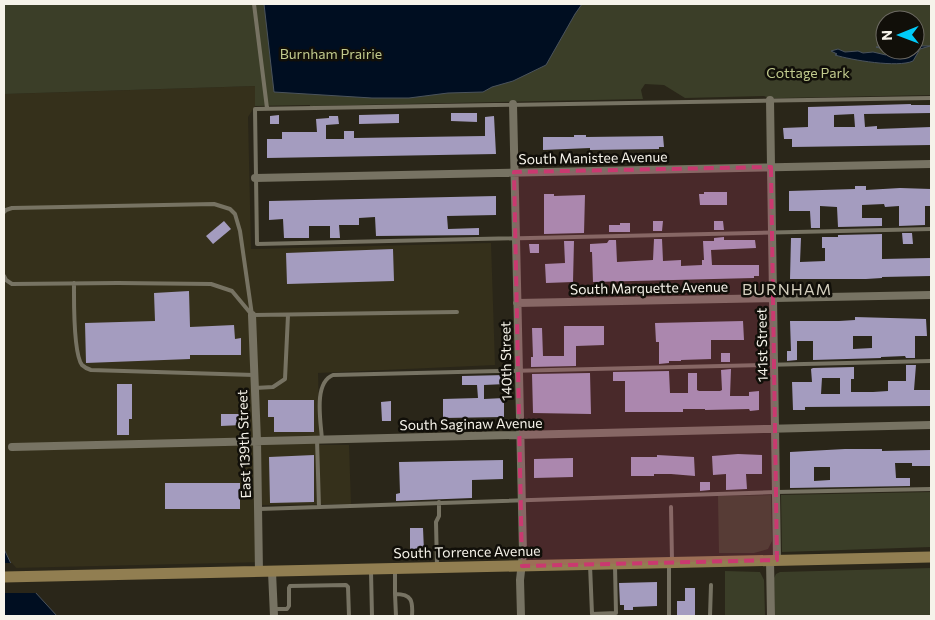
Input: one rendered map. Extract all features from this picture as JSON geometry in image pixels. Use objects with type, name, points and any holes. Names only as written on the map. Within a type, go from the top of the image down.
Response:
[{"type":"main road","name":"South Torrence Avenue","points":[[4,577],[931,557]]},
{"type":"street","name":"141st Street","points":[[770,100],[776,429],[776,492],[771,616]]},
{"type":"street","name":"140th Street","points":[[513,104],[523,553],[520,580],[521,616]]},
{"type":"street","name":"South Manistee Avenue","points":[[255,178],[931,164]]},
{"type":"street","name":"South Marquette Avenue","points":[[517,303],[931,294]]},
{"type":"street","name":"East 139th Street","points":[[252,315],[257,441],[259,572]]},
{"type":"street","name":"South Saginaw Avenue","points":[[12,447],[931,425]]},
{"type":"street","points":[[272,572],[274,613]]},
{"type":"lane","points":[[254,4],[267,108]]},
{"type":"lane","points":[[931,98],[255,109],[257,244],[931,229]]},
{"type":"lane","points":[[4,212],[12,208],[214,204],[230,209],[234,214],[240,231],[252,315]]},
{"type":"lane","points":[[4,276],[12,284],[211,284],[232,291],[252,315]]},
{"type":"lane","points":[[74,283],[76,343],[78,357],[82,366],[92,370],[254,375]]},
{"type":"lane","points":[[252,315],[458,312]]},
{"type":"lane","points":[[255,388],[273,387],[286,379],[288,315]]},
{"type":"lane","points":[[319,507],[321,387],[327,378],[333,375],[931,361]]},
{"type":"lane","points":[[258,509],[522,499],[931,490]]},
{"type":"lane","points":[[437,568],[436,522],[439,516],[439,502]]},
{"type":"lane","points":[[669,616],[671,507]]},
{"type":"lane","points":[[590,565],[592,614],[616,613],[615,564]]},
{"type":"lane","points":[[395,569],[396,616]]},
{"type":"lane","points":[[372,570],[372,616]]},
{"type":"lane","points":[[710,616],[711,584]]},
{"type":"lane","points":[[274,613],[289,606],[290,586],[346,585],[348,587],[349,616]]},
{"type":"lane","points":[[395,594],[404,594],[410,598],[412,616]]},
{"type":"highlighted area","points":[[771,167],[777,560],[522,566],[514,172]]},
{"type":"shaded area","points":[[255,86],[255,106],[248,117],[251,249],[491,243],[495,365],[318,373],[320,445],[349,445],[351,504],[261,505],[262,562],[13,568],[4,549],[4,94]]},
{"type":"green space","name":"Burnham Prairie","points":[[4,4],[931,4],[931,95],[685,98],[664,85],[645,84],[641,90],[643,99],[255,106],[255,86],[4,94]]},
{"type":"green space","points":[[931,492],[931,547],[782,552],[781,495]]},
{"type":"green space","points":[[771,495],[772,541],[768,549],[754,553],[719,553],[718,496]]},
{"type":"green space","points":[[931,568],[931,616],[775,616],[774,578],[780,572]]},
{"type":"green space","points":[[725,571],[760,572],[764,580],[765,616],[725,616]]},
{"type":"water","points":[[264,4],[582,4],[546,65],[513,81],[492,87],[483,92],[448,93],[409,98],[372,98],[274,92]]},
{"type":"water","points":[[838,49],[845,52],[875,52],[875,60],[914,60],[897,64],[874,62],[835,55],[837,54],[831,51]]},
{"type":"water","points":[[4,549],[13,568],[57,616],[4,616]]},
{"type":"pier","points":[[4,563],[12,563],[38,593],[4,593]]},
{"type":"building","points":[[931,105],[931,113],[864,114],[865,127],[877,126],[877,129],[931,127],[931,145],[792,147],[792,139],[784,139],[783,128],[808,127],[808,107]],"holes":[[[854,114],[855,127],[834,127],[834,115]]]},
{"type":"building","points":[[451,113],[477,113],[477,122],[451,121]]},
{"type":"building","points":[[399,114],[399,123],[359,124],[359,115]]},
{"type":"building","points":[[279,115],[279,124],[270,124],[270,116]]},
{"type":"building","points":[[329,116],[338,116],[339,124],[326,125],[326,139],[344,139],[344,131],[354,131],[354,138],[485,136],[485,117],[494,116],[496,154],[267,158],[267,139],[282,139],[282,132],[317,132],[316,119],[329,118]]},
{"type":"building","points":[[574,135],[586,135],[586,137],[663,136],[664,147],[659,147],[659,149],[590,150],[590,148],[543,150],[543,137],[574,137]]},
{"type":"building","points":[[855,186],[866,186],[866,190],[931,189],[931,206],[925,206],[925,225],[899,226],[899,206],[885,207],[884,204],[862,205],[862,218],[882,218],[882,226],[838,227],[837,207],[820,206],[820,228],[811,228],[810,211],[789,211],[789,191],[855,189]]},
{"type":"building","points":[[704,192],[727,192],[727,205],[700,205],[699,194],[704,194]]},
{"type":"building","points":[[544,194],[554,194],[554,196],[585,195],[584,233],[544,234]]},
{"type":"building","points":[[496,196],[496,215],[447,216],[448,229],[479,228],[479,235],[376,236],[375,217],[359,218],[359,225],[339,225],[340,238],[330,238],[330,226],[309,226],[309,238],[284,238],[283,219],[269,220],[269,201]]},
{"type":"building","points":[[224,221],[231,229],[213,244],[206,236]]},
{"type":"building","points":[[653,221],[663,221],[662,231],[653,231]]},
{"type":"building","points":[[714,221],[723,221],[724,230],[714,230]]},
{"type":"building","points":[[620,223],[630,223],[630,232],[609,232],[609,225],[620,225]]},
{"type":"building","points":[[902,233],[912,233],[913,244],[903,244]]},
{"type":"building","points":[[882,234],[882,259],[931,258],[931,276],[866,279],[790,279],[791,238],[801,238],[800,262],[825,261],[825,248],[822,248],[822,237]]},
{"type":"building","points":[[724,237],[724,240],[755,240],[756,248],[711,250],[712,265],[759,265],[759,276],[754,276],[754,278],[593,282],[590,244],[607,243],[609,240],[616,240],[617,262],[653,260],[654,239],[662,239],[663,261],[681,260],[681,266],[702,265],[702,260],[704,260],[703,241],[714,241],[714,238]]},
{"type":"building","points":[[564,241],[574,241],[573,282],[546,283],[545,264],[565,263]]},
{"type":"building","points":[[529,244],[539,244],[539,253],[530,253]]},
{"type":"building","points":[[393,249],[394,281],[287,284],[286,253]]},
{"type":"building","points":[[189,291],[190,327],[234,325],[235,339],[241,338],[241,355],[190,355],[190,359],[86,363],[85,323],[155,321],[154,293]]},
{"type":"building","points":[[855,317],[926,319],[927,336],[915,336],[915,358],[906,358],[905,356],[813,360],[813,341],[797,341],[797,360],[787,361],[787,351],[791,351],[790,321],[855,320]],"holes":[[[853,336],[872,336],[872,348],[853,349]]]},
{"type":"building","points":[[743,321],[744,340],[711,340],[711,359],[669,361],[669,363],[659,364],[659,342],[656,342],[655,323]]},
{"type":"building","points":[[564,326],[604,326],[604,345],[576,346],[576,366],[531,367],[531,357],[533,357],[532,328],[542,328],[543,356],[564,356]]},
{"type":"building","points":[[721,353],[730,353],[730,362],[721,362]]},
{"type":"building","points":[[906,365],[916,365],[914,390],[930,390],[930,406],[805,407],[805,410],[793,410],[792,382],[812,382],[811,369],[813,368],[854,367],[854,379],[851,379],[851,392],[888,391],[888,381],[906,381]],"holes":[[[822,378],[840,378],[840,394],[821,394]]]},
{"type":"building","points":[[731,369],[730,396],[749,396],[749,392],[759,391],[759,410],[683,409],[683,412],[625,412],[625,381],[613,381],[613,372],[669,371],[670,393],[688,393],[688,373],[697,373],[697,390],[720,391],[722,390],[721,370]]},
{"type":"building","points":[[590,373],[591,414],[533,413],[532,374]]},
{"type":"building","points":[[506,375],[506,384],[484,385],[484,399],[504,398],[504,417],[443,418],[443,399],[478,398],[477,385],[462,385],[462,376]]},
{"type":"building","points":[[117,384],[132,384],[132,419],[129,419],[129,435],[117,435]]},
{"type":"building","points":[[268,400],[314,400],[314,432],[274,432],[274,417],[268,417]]},
{"type":"building","points":[[391,401],[391,421],[382,421],[381,402]]},
{"type":"building","points":[[221,414],[242,414],[242,425],[221,426]]},
{"type":"building","points":[[845,449],[882,449],[882,451],[931,450],[931,466],[912,466],[912,463],[895,463],[896,478],[910,478],[910,486],[790,488],[790,452]],"holes":[[[814,467],[830,467],[830,480],[814,481]]]},
{"type":"building","points":[[314,455],[314,502],[270,503],[269,457]]},
{"type":"building","points":[[657,455],[694,457],[695,476],[654,474],[654,476],[631,476],[631,457],[657,457]]},
{"type":"building","points":[[762,455],[762,474],[746,474],[747,489],[726,490],[726,474],[713,475],[712,456]]},
{"type":"building","points":[[573,458],[573,477],[534,478],[534,459]]},
{"type":"building","points":[[503,460],[503,479],[472,480],[472,498],[396,501],[396,494],[400,493],[399,462]]},
{"type":"building","points":[[700,482],[710,482],[710,490],[700,491]]},
{"type":"building","points":[[165,483],[240,483],[240,509],[165,509]]},
{"type":"building","points":[[410,528],[423,528],[424,551],[410,551]]},
{"type":"building","points":[[657,582],[657,606],[633,607],[633,610],[624,610],[624,605],[620,605],[619,583]]},
{"type":"building","points":[[685,588],[695,588],[695,616],[677,616],[677,601],[685,601]]},
{"type":"district","name":"BURNHAM","points":[[787,289]]},
{"type":"park label","name":"Cottage Park","points":[[808,73]]}]
